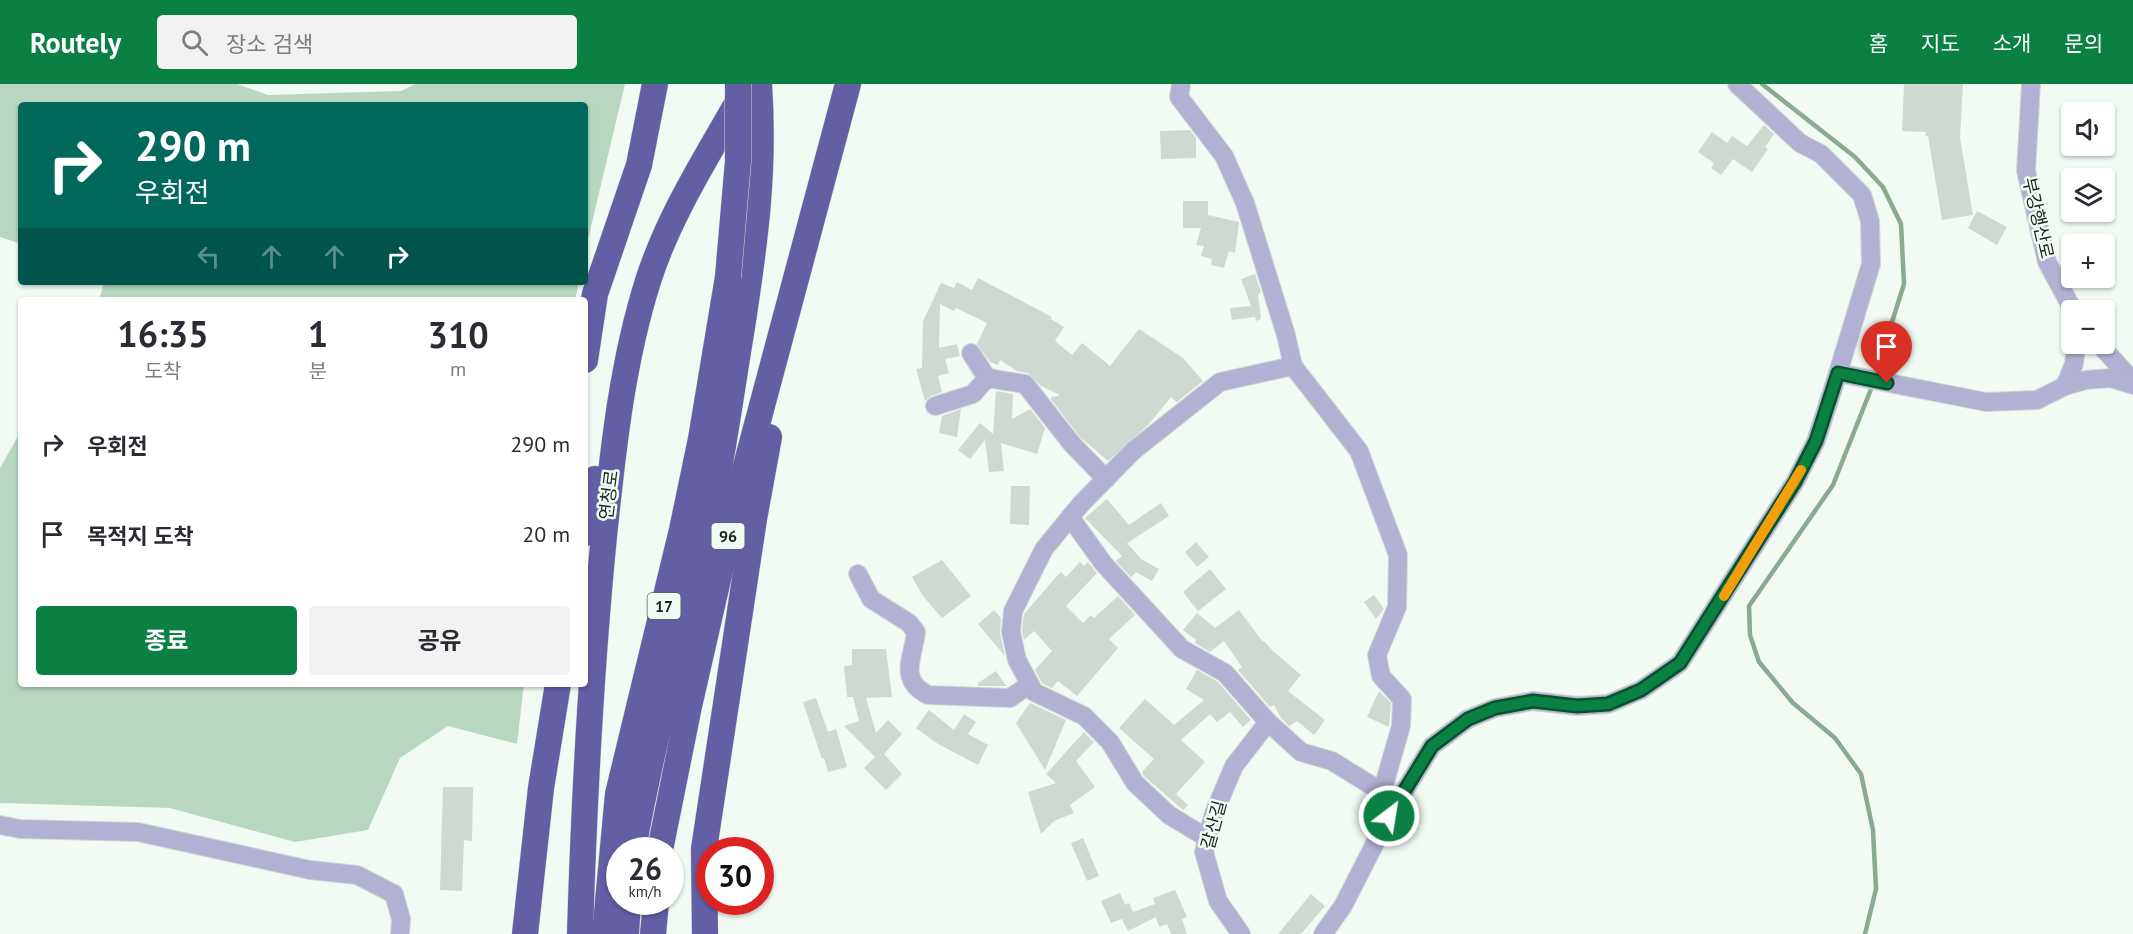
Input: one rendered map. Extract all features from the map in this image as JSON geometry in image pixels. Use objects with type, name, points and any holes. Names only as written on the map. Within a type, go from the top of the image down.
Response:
[{"type":"highway","points":[[588,340],[595,294],[639,165],[655,84]]},
{"type":"highway","name":"17","points":[[605,934],[618,794],[682,530],[701,439],[728,277],[738,161],[738,84]]},
{"type":"highway","name":"연청로","points":[[580,934],[585,765],[607,511],[622,390],[648,282],[663,240],[748,84]]},
{"type":"highway","name":"17","points":[[635,837],[647,767],[712,505],[759,216],[762,128],[759,84]]},
{"type":"highway","name":"96","points":[[663,837],[689,706],[732,518],[848,84]]},
{"type":"highway","points":[[705,934],[704,849],[754,519],[810,225]]},
{"type":"highway","points":[[588,518],[616,376],[648,282]]},
{"type":"highway","points":[[525,934],[541,788],[558,687]]},
{"type":"highway","points":[[626,934],[627,915]]},
{"type":"highway","points":[[654,934],[655,915]]},
{"type":"street","points":[[1181,84],[1179,97],[1224,156],[1245,203],[1286,335],[1293,366],[1359,451],[1398,555],[1397,607],[1377,655],[1382,676],[1402,699],[1401,726],[1382,792],[1389,816]]},
{"type":"street","points":[[1323,934],[1343,906],[1389,816],[1432,746],[1468,719],[1495,708],[1533,701],[1577,706],[1608,704],[1641,690],[1680,663],[1795,482],[1816,441],[1842,374],[1870,264],[1870,221],[1862,195],[1821,154],[1800,143],[1737,84]]},
{"type":"street","name":"부강행산로","points":[[2031,84],[2026,171],[2046,262],[2067,300]]},
{"type":"street","points":[[971,353],[987,378],[1025,384],[1072,444],[1106,479]]},
{"type":"street","points":[[2065,386],[2074,364],[2075,354]]},
{"type":"street","points":[[2108,354],[2133,383]]},
{"type":"street","points":[[1207,838],[1169,816],[1135,783],[1110,742],[1084,716],[1034,692],[1017,660],[1011,632],[1013,611],[1044,549],[1070,517],[1133,451],[1220,382],[1293,366]]},
{"type":"street","points":[[1842,374],[1986,402],[2037,400],[2065,386],[2110,378],[2133,383]]},
{"type":"street","points":[[936,406],[973,394],[987,378]]},
{"type":"street","points":[[1070,517],[1103,563],[1182,649],[1225,673],[1268,722],[1301,752],[1332,761],[1382,792]]},
{"type":"street","points":[[858,574],[871,599],[909,622],[916,632],[909,664],[910,677],[918,690],[928,695],[1010,698],[1030,684]]},
{"type":"street","name":"갈산길","points":[[1241,934],[1218,901],[1204,852],[1214,813],[1234,766],[1268,722]]},
{"type":"street","points":[[0,825],[20,829],[138,831],[310,870],[357,875],[394,894],[401,919],[400,934]]},
{"type":"green space","points":[[0,84],[237,84],[268,95],[401,91],[415,84],[625,84],[588,239],[588,102],[18,102],[18,243],[0,237]]},
{"type":"green space","points":[[578,285],[576,297],[100,297],[103,286]]},
{"type":"green space","points":[[18,436],[18,687],[524,687],[517,744],[448,726],[400,758],[368,830],[295,842],[170,808],[0,803],[0,468]]},
{"type":"building","points":[[1904,84],[1963,84],[1960,138],[1973,215],[1942,220],[1928,136],[1925,136],[1926,132],[1902,131]]},
{"type":"building","points":[[1764,125],[1774,134],[1765,147],[1768,149],[1752,172],[1733,159],[1721,175],[1711,168],[1714,163],[1698,152],[1712,132],[1727,143],[1732,136],[1747,146]]},
{"type":"building","points":[[1190,130],[1196,138],[1196,158],[1161,159],[1160,131]]},
{"type":"building","points":[[1183,201],[1208,201],[1208,215],[1239,222],[1235,253],[1229,251],[1224,268],[1211,265],[1212,259],[1201,256],[1204,246],[1196,245],[1201,228],[1183,228]]},
{"type":"building","points":[[1977,211],[2007,227],[1997,245],[1968,228]]},
{"type":"building","points":[[1255,274],[1261,292],[1258,294],[1261,319],[1256,321],[1255,317],[1232,320],[1230,308],[1251,306],[1241,279]]},
{"type":"building","points":[[978,278],[1052,317],[1051,319],[1064,327],[1055,341],[1072,355],[1082,343],[1110,366],[1139,329],[1183,358],[1203,381],[1177,402],[1171,397],[1148,425],[1108,461],[1080,437],[1050,398],[1060,395],[1041,386],[1028,373],[1017,371],[1000,360],[998,365],[990,362],[977,344],[987,323],[956,308],[954,311],[940,304],[939,348],[957,344],[960,356],[945,359],[949,373],[938,376],[942,392],[925,401],[916,369],[922,368],[923,321],[941,283],[954,288],[957,282],[972,290]]},
{"type":"building","points":[[996,391],[1013,394],[1012,419],[1030,409],[1045,428],[1037,454],[1001,443],[1004,471],[989,472],[985,440],[970,459],[958,450],[980,423],[993,434]]},
{"type":"building","points":[[961,409],[957,437],[939,433],[942,416]]},
{"type":"building","points":[[1011,486],[1030,486],[1029,525],[1010,524]]},
{"type":"building","points":[[1107,499],[1129,525],[1161,503],[1169,516],[1127,543],[1141,559],[1159,569],[1152,581],[1136,572],[1131,577],[1116,561],[1122,556],[1085,518]]},
{"type":"building","points":[[1196,542],[1209,557],[1197,567],[1185,552]]},
{"type":"building","points":[[942,560],[971,596],[942,618],[923,596],[912,577]]},
{"type":"building","points":[[1080,562],[1084,566],[1088,562],[1097,573],[1066,606],[1083,623],[1091,615],[1094,618],[1118,596],[1135,615],[1109,639],[1118,648],[1077,696],[1058,681],[1052,688],[1042,683],[1035,670],[1052,651],[1034,631],[1024,640],[1022,631],[1024,614],[1061,572],[1066,577]]},
{"type":"building","points":[[1210,569],[1226,589],[1198,611],[1183,592]]},
{"type":"building","points":[[1374,595],[1384,609],[1376,619],[1364,602]]},
{"type":"building","points":[[994,610],[1001,618],[1000,634],[1005,656],[978,624]]},
{"type":"building","points":[[1239,610],[1263,642],[1301,675],[1288,691],[1325,720],[1314,735],[1297,721],[1289,726],[1281,718],[1274,705],[1270,707],[1238,670],[1242,667],[1224,641],[1210,652],[1195,643],[1196,640],[1183,630],[1197,613],[1215,628]]},
{"type":"building","points":[[852,649],[886,649],[892,697],[866,698],[876,733],[888,720],[902,734],[884,754],[902,774],[886,790],[864,768],[875,757],[844,726],[859,721],[853,697],[847,697],[844,666],[852,665]]},
{"type":"building","points":[[1197,670],[1218,682],[1251,720],[1243,727],[1230,712],[1217,722],[1210,714],[1181,740],[1205,762],[1176,794],[1188,805],[1183,810],[1144,776],[1142,772],[1154,759],[1119,728],[1145,699],[1174,725],[1204,700],[1186,689]]},
{"type":"building","points":[[996,671],[1006,686],[978,686],[978,683]]},
{"type":"building","points":[[1379,691],[1391,703],[1389,727],[1367,717]]},
{"type":"building","points":[[816,698],[828,732],[836,729],[847,767],[828,772],[824,758],[822,759],[803,702]]},
{"type":"building","points":[[1030,703],[1066,720],[1045,770],[1016,723]]},
{"type":"building","points":[[929,710],[954,730],[964,714],[976,722],[968,734],[988,745],[978,765],[938,744],[916,728]]},
{"type":"building","points":[[1084,732],[1094,742],[1076,761],[1095,787],[1070,805],[1074,813],[1054,821],[1041,834],[1028,792],[1056,783],[1046,774]]},
{"type":"building","points":[[443,787],[473,787],[472,841],[464,840],[462,891],[440,890]]},
{"type":"building","points":[[1083,838],[1099,876],[1087,881],[1071,843]]},
{"type":"building","points":[[1175,890],[1187,917],[1182,919],[1187,934],[1171,934],[1167,924],[1159,927],[1156,917],[1128,931],[1122,919],[1111,923],[1101,901],[1120,893],[1125,905],[1129,903],[1133,912],[1155,904],[1153,898]]},
{"type":"building","points":[[1311,894],[1325,906],[1301,934],[1278,934]]},
{"type":"waterway","points":[[1762,84],[1855,157],[1883,187],[1901,224],[1904,284],[1875,376]]},
{"type":"waterway","points":[[1865,934],[1876,889],[1873,830],[1861,774],[1835,738],[1793,703],[1759,662],[1750,635],[1749,606],[1833,485],[1873,384]]},
{"type":"slow traffic","points":[[1724,596],[1801,470]]},
{"type":"route","points":[[1389,816],[1432,746],[1468,719],[1495,708],[1533,701],[1577,706],[1608,704],[1641,690],[1680,663],[1795,482],[1816,441],[1838,373],[1887,383]]}]
